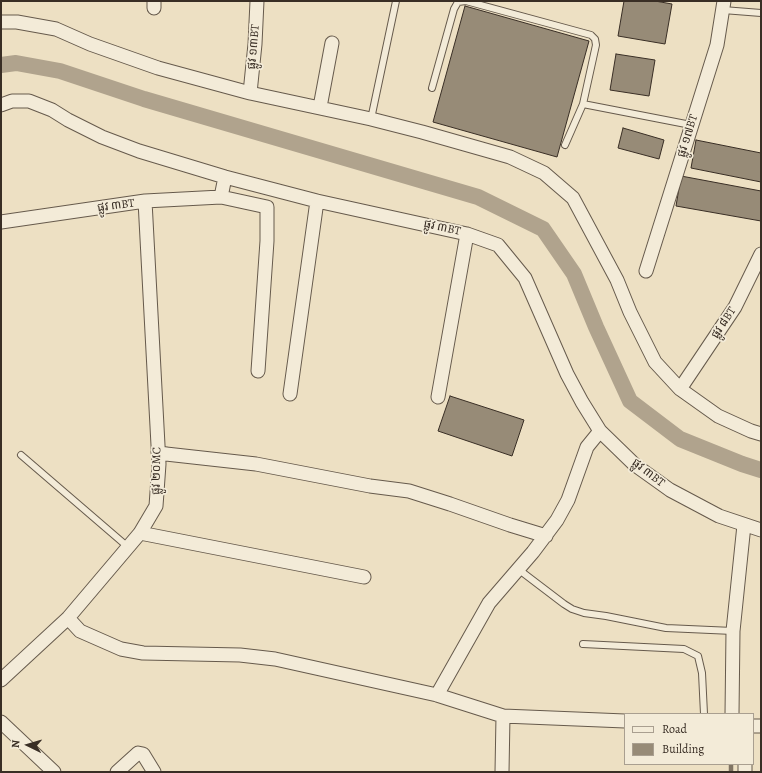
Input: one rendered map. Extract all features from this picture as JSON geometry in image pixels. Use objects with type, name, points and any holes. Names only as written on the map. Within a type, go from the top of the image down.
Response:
[{"type":"street","name":"ផ្លូវ ១៣BT","points":[[250,93],[255,44],[257,1]]},
{"type":"street","name":"ផ្លូវ ១៧BT","points":[[646,271],[717,45],[723,5]]},
{"type":"street","points":[[1,22],[17,22],[56,30],[90,44],[158,68],[250,93],[371,119],[510,157],[544,173],[573,198],[617,280],[630,312],[656,362],[680,389],[718,416],[761,434]]},
{"type":"street","points":[[320,107],[332,43]]},
{"type":"street","name":"ផ្លូវ ៣BT","points":[[1,105],[12,101],[29,101],[52,110],[102,137],[139,151],[225,178],[317,201],[467,234],[498,245],[525,278],[567,374],[600,431],[635,465],[670,490],[719,516],[761,530]]},
{"type":"street","points":[[221,197],[225,178]]},
{"type":"street","name":"ផ្លូវ ៣BT","points":[[1,222],[145,201],[221,197],[267,207],[267,241],[258,371]]},
{"type":"street","name":"ផ្លូវ ២០MC","points":[[1,680],[68,618],[140,533],[156,506],[158,452],[145,201]]},
{"type":"street","points":[[290,394],[317,201]]},
{"type":"street","points":[[438,397],[467,234]]},
{"type":"street","name":"ផ្លូវ ៨BT","points":[[680,389],[735,307],[761,254]]},
{"type":"street","points":[[436,696],[489,603],[546,536],[568,500],[587,447],[600,431]]},
{"type":"street","points":[[158,452],[256,464],[370,486],[409,491],[546,536]]},
{"type":"street","points":[[732,713],[733,631],[744,524]]},
{"type":"street","points":[[140,533],[364,577]]},
{"type":"street","points":[[68,618],[80,631],[120,649],[143,653],[240,655],[275,659],[436,696],[503,716],[624,721]]},
{"type":"street","points":[[502,772],[503,716]]},
{"type":"street","points":[[1,722],[54,772]]},
{"type":"street","points":[[117,772],[138,753],[142,754],[154,772]]},
{"type":"lane","points":[[371,119],[396,1]]},
{"type":"lane","points":[[432,88],[454,9],[458,2],[466,1],[591,35],[595,39],[596,45],[583,104],[565,145]]},
{"type":"lane","points":[[723,5],[761,14]]},
{"type":"lane","points":[[583,104],[691,125]]},
{"type":"lane","points":[[21,454],[128,547]]},
{"type":"lane","points":[[517,569],[564,604],[572,609],[584,613],[666,628],[733,631]]},
{"type":"lane","points":[[583,644],[684,649],[698,656],[702,673],[704,713]]},
{"type":"building","points":[[624,1],[655,1],[672,4],[665,44],[618,36]]},
{"type":"building","points":[[465,6],[589,41],[557,157],[433,122]]},
{"type":"building","points":[[616,54],[655,60],[649,96],[610,90]]},
{"type":"building","points":[[623,128],[664,140],[659,159],[618,148]]},
{"type":"building","points":[[696,140],[761,153],[761,182],[691,168]]},
{"type":"building","points":[[681,176],[761,191],[761,221],[676,206]]},
{"type":"building","points":[[450,396],[524,420],[512,456],[438,431]]},
{"type":"waterway","points":[[1,65],[16,63],[60,71],[144,99],[478,197],[543,229],[574,274],[596,327],[630,401],[680,439],[761,470]]},
{"type":"waterway","points":[[731,765],[731,772]]}]
